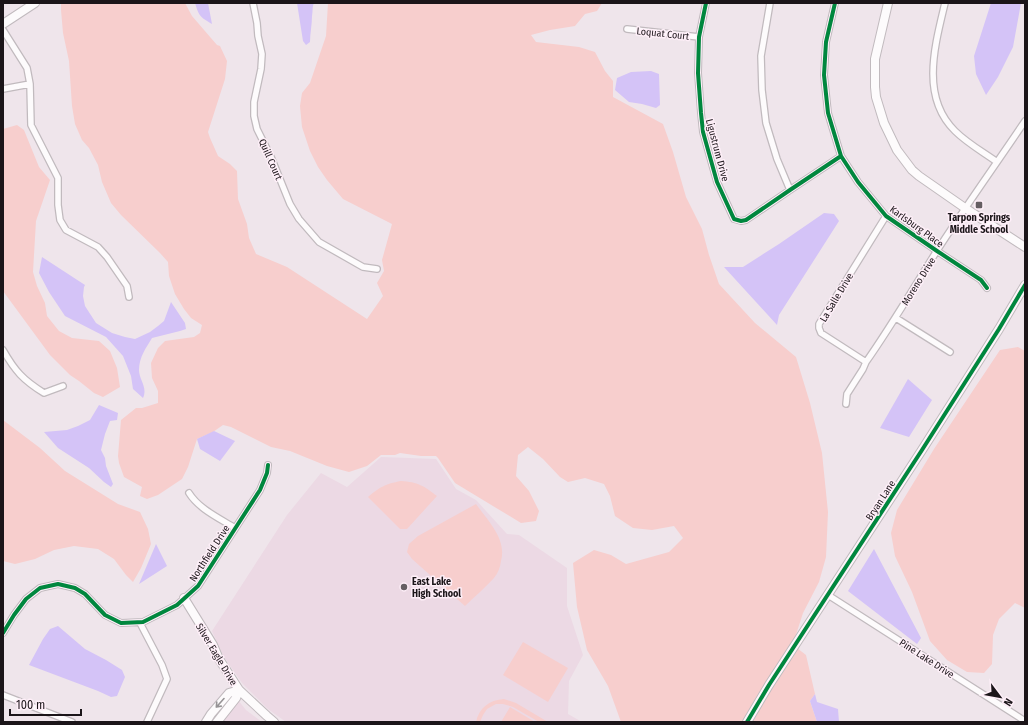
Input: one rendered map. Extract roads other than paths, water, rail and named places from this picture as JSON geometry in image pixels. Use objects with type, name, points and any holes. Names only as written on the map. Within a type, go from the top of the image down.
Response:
[{"type":"street","points":[[3,24],[35,3]]},
{"type":"street","name":"Quill Court","points":[[253,3],[262,54],[261,69],[254,102],[257,130],[271,157],[290,204],[299,219],[319,242],[363,267],[377,269]]},
{"type":"street","name":"Ligustrum Drive","points":[[706,3],[699,37],[698,73],[703,132],[717,182],[734,219],[741,221],[746,220],[842,156]]},
{"type":"street","points":[[770,3],[761,56],[762,90],[766,123],[777,159],[790,190]]},
{"type":"street","name":"Karlsburg Place","points":[[835,3],[826,42],[824,75],[828,113],[842,156],[858,182],[886,216],[981,280],[987,288]]},
{"type":"street","points":[[888,3],[875,59],[876,97],[884,123],[896,150],[912,170],[919,176],[1025,247]]},
{"type":"street","points":[[945,3],[936,43],[933,80],[936,100],[942,114],[954,131],[997,162]]},
{"type":"street","name":"Loquat Court","points":[[627,29],[699,37]]},
{"type":"street","points":[[3,30],[27,68],[30,84],[31,125],[58,178],[58,205],[60,220],[66,230],[98,247],[107,257],[127,286],[129,297]]},
{"type":"street","points":[[3,89],[30,84]]},
{"type":"street","name":"Moreno Drive","points":[[866,362],[896,318],[965,208],[1025,121]]},
{"type":"street","name":"La Salle Drive","points":[[866,362],[821,333],[818,328],[819,324],[886,216]]},
{"type":"street","name":"Bryan Lane","points":[[747,722],[769,685],[952,403],[1025,285]]},
{"type":"street","points":[[896,318],[950,352]]},
{"type":"street","points":[[3,350],[11,364],[22,377],[44,393],[63,386]]},
{"type":"street","points":[[846,404],[847,394],[866,362]]},
{"type":"street","name":"Northfield Drive","points":[[3,634],[14,615],[26,599],[40,588],[58,584],[75,588],[85,594],[105,616],[121,623],[140,623],[177,605],[198,586],[260,490],[267,474],[268,466]]},
{"type":"street","points":[[189,493],[200,506],[235,528]]},
{"type":"street","name":"Pine Lake Drive","points":[[828,595],[1025,721]]},
{"type":"street","name":"Silver Eagle Drive","points":[[184,598],[213,645],[219,659],[239,690],[274,722]]},
{"type":"street","points":[[140,623],[162,665],[167,679],[146,722]]},
{"type":"street","points":[[206,722],[211,714],[230,693],[239,690]]},
{"type":"street","points":[[217,722],[236,698],[239,690]]},
{"type":"street","points":[[3,695],[72,722]]},
{"type":"place","name":"Tarpon Springs Middle School","points":[[979,205]]},
{"type":"place","name":"East Lake High School","points":[[404,587]]}]
